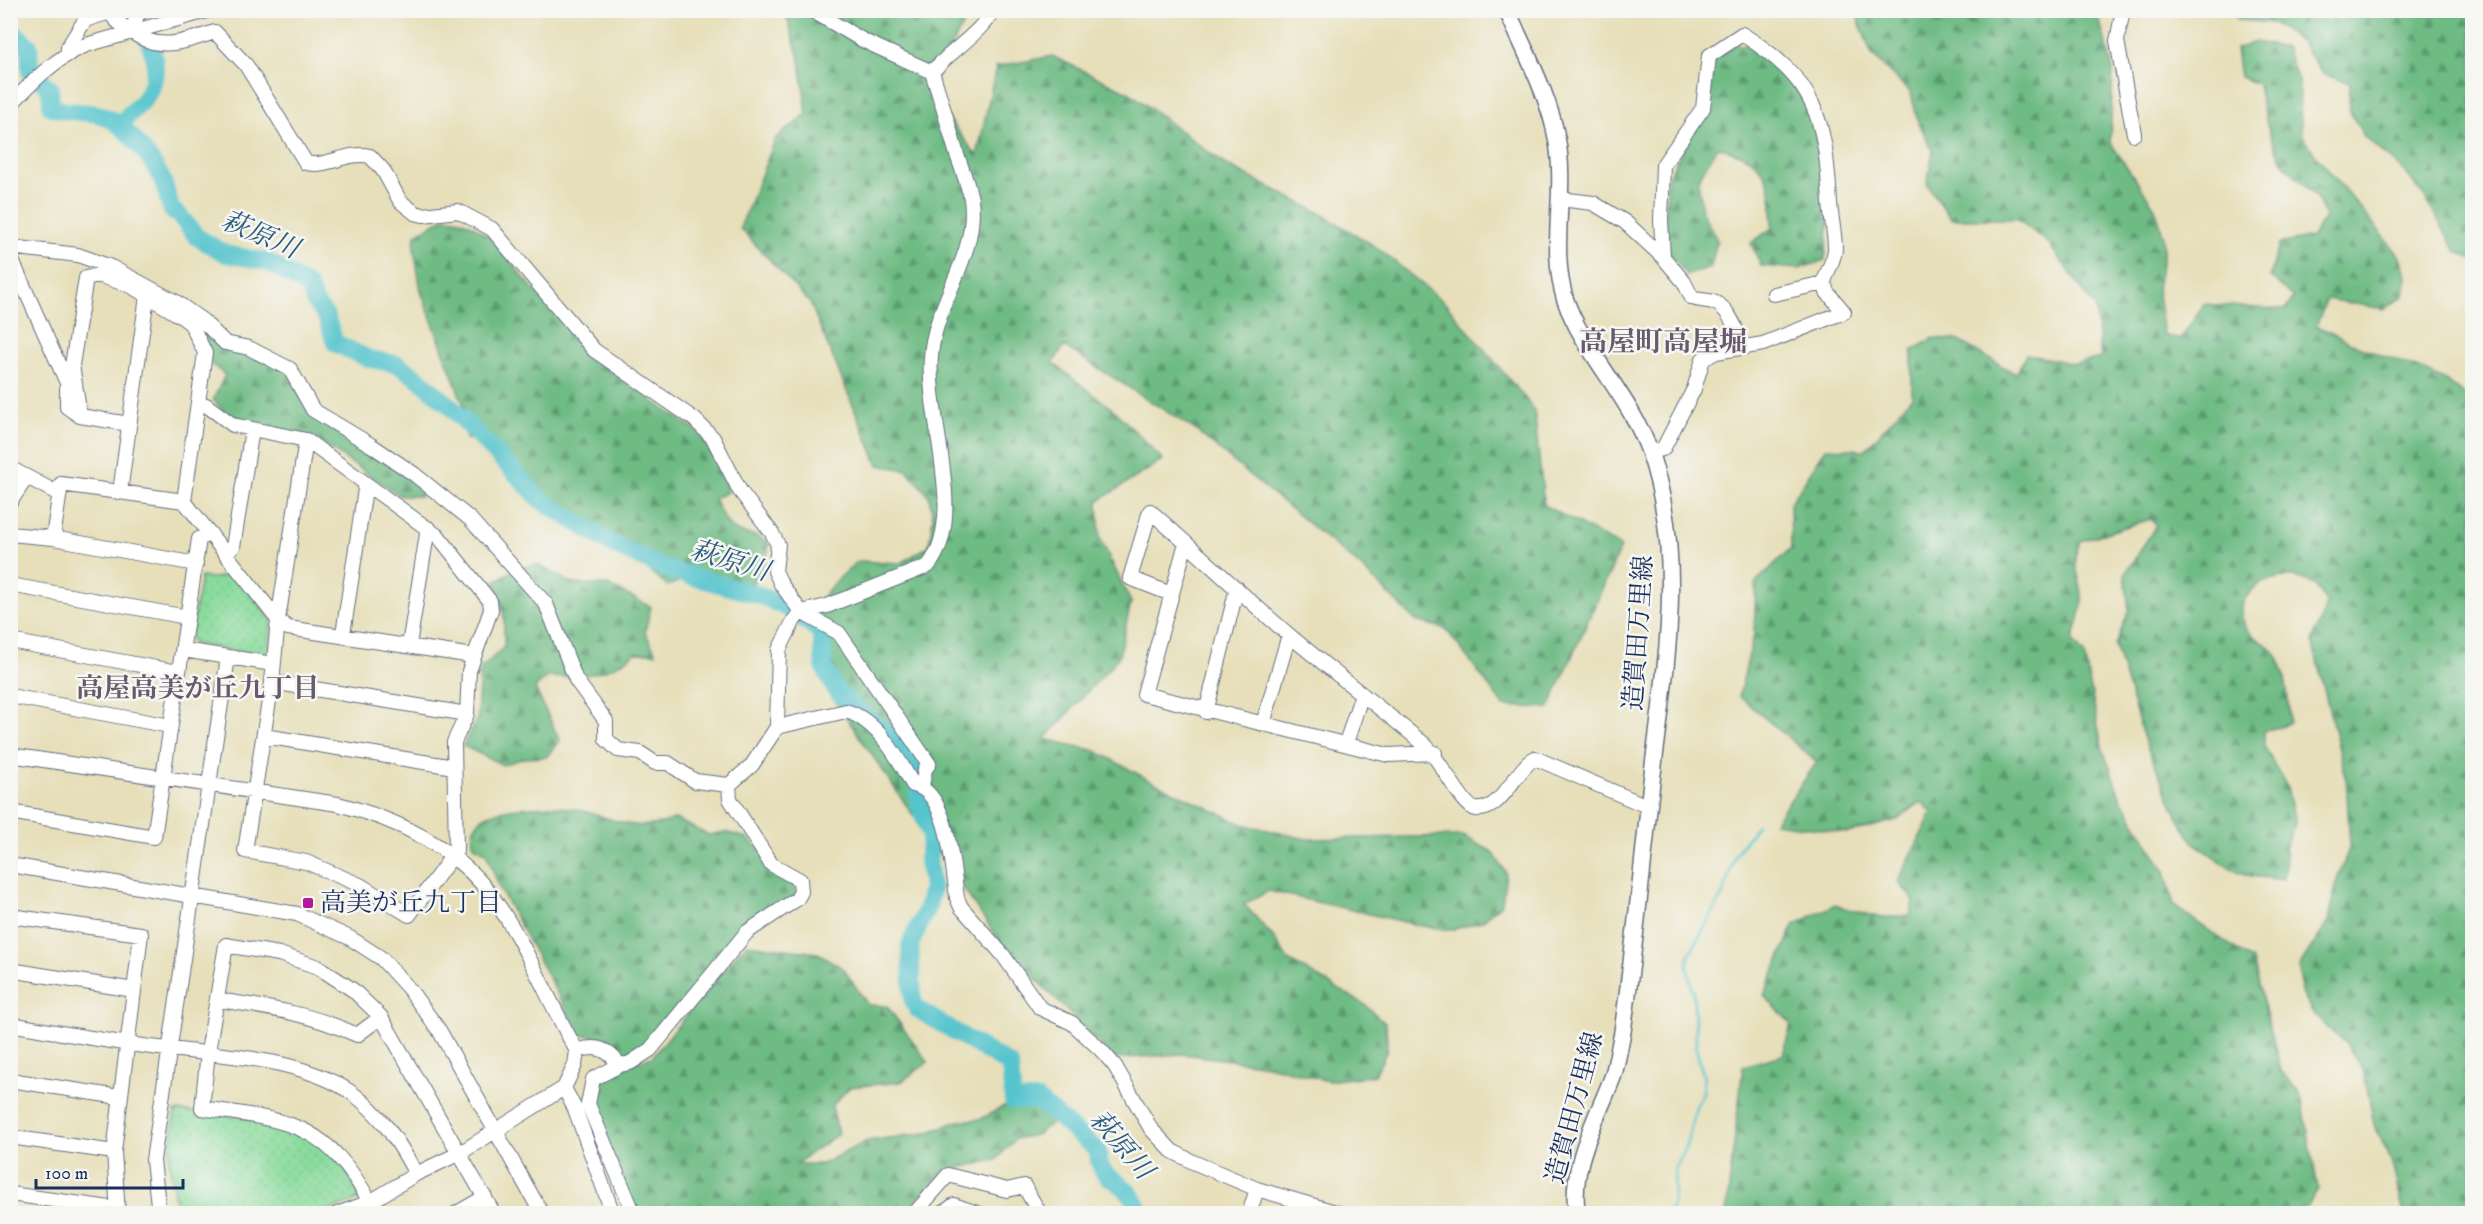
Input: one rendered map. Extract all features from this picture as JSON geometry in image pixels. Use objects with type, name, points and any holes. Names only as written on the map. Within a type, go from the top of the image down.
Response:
[{"type":"main road","name":"造賀田万里線","points":[[1507,10],[1547,104],[1557,140],[1560,199],[1558,271],[1566,300],[1578,326],[1632,413],[1649,452],[1667,519],[1672,591],[1622,1035],[1614,1072],[1586,1144],[1577,1179],[1577,1214]]},
{"type":"street","points":[[68,53],[68,47],[85,20],[110,11],[113,18],[159,25],[211,10],[215,32],[246,64],[306,163],[320,164],[349,155],[370,156],[383,170],[400,201],[415,213],[423,215],[458,210],[492,229],[594,350],[705,429],[723,454],[740,491],[772,533],[778,545],[775,571],[781,584],[801,612],[839,633],[929,764],[918,786]]},
{"type":"street","points":[[10,247],[78,255],[111,267],[176,302],[202,321],[225,343],[249,348],[290,369],[313,410],[372,445],[414,474],[470,519],[546,604],[576,680],[606,721],[606,738],[612,745],[625,753],[640,753],[655,763],[668,763],[695,781],[729,785],[752,765],[777,728],[779,650],[794,620],[801,612],[827,606],[928,566],[937,556],[943,540],[946,520],[944,487],[930,398],[930,356],[934,338],[962,265],[971,231],[971,199],[932,72],[864,41],[810,10]]},
{"type":"street","points":[[932,72],[945,57],[986,23],[993,10]]},
{"type":"street","points":[[2123,10],[2117,41],[2134,134]]},
{"type":"street","points":[[136,23],[147,42],[165,45],[215,32]]},
{"type":"street","points":[[12,99],[68,53],[136,23]]},
{"type":"street","points":[[1649,452],[1663,449],[1694,389],[1703,359],[1716,352],[1763,344],[1844,312],[1827,292],[1824,283],[1835,250],[1827,150],[1814,106],[1807,91],[1773,54],[1742,34],[1709,56],[1703,108],[1663,165],[1660,220],[1663,257]]},
{"type":"street","points":[[1560,199],[1581,200],[1609,210],[1643,237],[1684,282],[1692,298],[1715,303],[1726,313],[1738,332],[1742,348]]},
{"type":"street","points":[[10,256],[67,383],[67,407],[80,416],[129,424]]},
{"type":"street","points":[[80,416],[72,365],[86,278],[98,275],[131,286],[192,324],[205,353],[184,501]]},
{"type":"street","points":[[1774,294],[1824,283]]},
{"type":"street","points":[[120,492],[147,296]]},
{"type":"street","points":[[199,404],[206,405],[233,425],[306,440],[439,537],[490,602],[491,610],[469,671],[468,714],[454,742],[456,851],[409,915],[360,885],[306,862],[245,851],[264,736],[278,620],[306,440]]},
{"type":"street","points":[[225,552],[233,547],[252,430]]},
{"type":"street","points":[[10,468],[59,494]]},
{"type":"street","points":[[10,502],[27,477]]},
{"type":"street","points":[[53,538],[61,484],[184,501],[278,620],[288,628],[343,634],[473,656]]},
{"type":"street","points":[[343,634],[368,485]]},
{"type":"street","points":[[1171,594],[1130,578],[1150,512],[1289,635],[1435,753],[1465,804],[1475,809],[1486,808],[1507,792],[1524,764],[1535,758],[1649,807]]},
{"type":"street","points":[[408,645],[428,528]]},
{"type":"street","points":[[10,812],[154,837],[199,539],[210,532]]},
{"type":"street","points":[[10,534],[53,538],[196,564]]},
{"type":"street","points":[[1186,543],[1144,694],[1206,712],[1346,743],[1388,755],[1435,753]]},
{"type":"street","points":[[10,585],[187,617]]},
{"type":"street","points":[[1206,712],[1237,588]]},
{"type":"street","points":[[1263,724],[1289,635]]},
{"type":"street","points":[[10,641],[178,672]]},
{"type":"street","points":[[183,650],[273,664]]},
{"type":"street","points":[[159,1214],[153,1160],[167,1049],[193,896],[228,657]]},
{"type":"street","points":[[272,682],[468,714]]},
{"type":"street","points":[[1346,743],[1362,694]]},
{"type":"street","points":[[10,696],[170,726]]},
{"type":"street","points":[[777,728],[837,712],[853,713],[877,732],[918,786],[936,801],[945,828],[957,898],[961,907],[1003,955],[1040,1008],[1072,1023],[1115,1066],[1151,1129],[1172,1151],[1192,1162],[1257,1189],[1342,1214]]},
{"type":"street","points":[[264,736],[454,767]]},
{"type":"street","points":[[10,755],[338,804],[381,815],[421,836],[452,858],[482,885],[505,918],[577,1051],[575,1065],[564,1088],[497,1132],[416,1174],[370,1202],[336,1214]]},
{"type":"street","points":[[634,1214],[588,1104],[593,1079],[650,1050],[747,932],[790,906],[801,892],[800,880],[771,864],[762,851],[730,799],[729,785]]},
{"type":"street","points":[[10,866],[297,914],[350,938],[381,958],[409,989],[439,1030],[542,1214]]},
{"type":"street","points":[[10,916],[141,934],[114,1152],[117,1211],[69,1208],[10,1194]]},
{"type":"street","points":[[370,1202],[339,1155],[311,1133],[282,1120],[202,1108],[208,1052],[226,945],[279,954],[318,967],[353,990],[381,1017],[494,1214]]},
{"type":"street","points":[[10,969],[134,990]]},
{"type":"street","points":[[218,1000],[322,1019],[357,1035],[381,1017]]},
{"type":"street","points":[[10,1024],[167,1049],[208,1052],[313,1073],[351,1092],[380,1117],[399,1142],[416,1174]]},
{"type":"street","points":[[577,1051],[600,1048],[610,1053],[620,1065]]},
{"type":"street","points":[[10,1080],[119,1097]]},
{"type":"street","points":[[564,1088],[575,1109],[613,1214]]},
{"type":"street","points":[[10,1137],[114,1152]]},
{"type":"street","points":[[914,1214],[948,1174],[1007,1190],[1024,1186],[1040,1214]]},
{"type":"street","points":[[1249,1214],[1257,1189]]},
{"type":"street","points":[[455,1214],[485,1197]]},
{"type":"street","points":[[942,1214],[954,1205],[980,1214]]},
{"type":"green space","points":[[785,11],[970,11],[928,92],[977,156],[996,67],[1052,56],[1130,93],[1226,165],[1318,212],[1378,248],[1446,304],[1534,409],[1544,505],[1621,547],[1549,708],[1504,706],[1446,629],[1416,621],[1360,566],[1194,429],[1064,346],[1053,363],[1114,410],[1163,460],[1098,501],[1100,538],[1131,602],[1119,657],[1045,739],[1096,751],[1147,779],[1242,824],[1306,839],[1463,836],[1493,852],[1506,873],[1502,903],[1482,921],[1452,930],[1422,926],[1269,891],[1244,904],[1274,938],[1288,960],[1364,1004],[1386,1024],[1387,1050],[1375,1075],[1328,1081],[1268,1065],[1183,1054],[1114,1059],[1000,942],[835,701],[820,662],[815,634],[815,620],[825,594],[858,561],[901,563],[929,546],[933,517],[929,496],[907,470],[878,465],[810,303],[740,228],[776,138],[807,114],[800,61]]},
{"type":"green space","points":[[1855,11],[2097,11],[2113,70],[2110,142],[2155,208],[2163,235],[2163,258],[2157,288],[2164,335],[2180,340],[2204,304],[2285,310],[2294,298],[2270,277],[2279,244],[2312,237],[2325,217],[2313,193],[2280,158],[2268,126],[2258,84],[2240,77],[2236,49],[2255,42],[2286,48],[2298,81],[2302,134],[2314,153],[2399,255],[2407,276],[2404,296],[2384,309],[2327,299],[2316,326],[2368,350],[2438,377],[2472,403],[2472,1213],[2404,1213],[2391,1160],[2374,1125],[2364,1072],[2347,1045],[2315,1016],[2301,993],[2299,967],[2329,921],[2337,880],[2350,846],[2346,777],[2312,641],[2327,604],[2315,584],[2291,577],[2278,578],[2259,585],[2251,591],[2242,606],[2245,626],[2251,634],[2273,650],[2285,678],[2290,723],[2264,731],[2264,746],[2287,787],[2295,822],[2285,849],[2286,871],[2283,880],[2251,876],[2232,869],[2194,843],[2178,818],[2145,742],[2115,645],[2129,610],[2125,574],[2156,526],[2151,519],[2080,541],[2076,567],[2082,603],[2073,641],[2084,654],[2102,747],[2121,799],[2165,871],[2174,906],[2253,961],[2281,1071],[2297,1089],[2303,1104],[2318,1189],[2308,1206],[2288,1214],[1726,1213],[1743,1066],[1783,1055],[1791,1024],[1764,995],[1794,925],[1834,905],[1881,918],[1910,915],[1914,901],[1898,882],[1932,812],[1921,802],[1897,820],[1848,833],[1774,823],[1817,762],[1739,696],[1754,634],[1756,582],[1791,548],[1790,504],[1826,448],[1865,450],[1912,397],[1912,351],[1933,338],[1957,340],[2016,374],[2026,354],[2075,364],[2101,358],[2095,307],[2048,243],[2017,219],[1951,219],[1927,184],[1933,151],[1918,122],[1911,93],[1872,55]]},
{"type":"green space","points":[[2231,11],[2472,11],[2472,259],[2456,251],[2426,199],[2406,173],[2363,135],[2349,110],[2350,83],[2323,74],[2301,42],[2274,23],[2239,20]]},
{"type":"green space","points":[[1736,44],[1750,46],[1776,61],[1813,107],[1829,222],[1825,260],[1799,269],[1761,266],[1751,243],[1772,228],[1771,196],[1764,173],[1747,158],[1717,147],[1698,180],[1702,212],[1717,240],[1711,267],[1687,275],[1665,247],[1667,178],[1705,110],[1712,61]]},
{"type":"green space","points":[[444,218],[468,223],[489,237],[596,362],[698,432],[716,459],[728,492],[714,498],[725,520],[735,530],[759,537],[769,544],[763,570],[755,582],[732,596],[680,581],[668,586],[617,545],[522,492],[491,441],[466,439],[466,412],[421,291],[414,249],[415,235]]},
{"type":"green space","points":[[204,334],[221,348],[245,349],[287,369],[308,410],[419,484],[421,496],[401,496],[311,436],[233,420],[213,400],[225,375],[209,362]]},
{"type":"green space","points":[[538,565],[573,584],[608,585],[651,607],[645,632],[656,653],[635,653],[615,666],[594,674],[547,677],[535,688],[560,741],[546,757],[523,758],[503,765],[463,746],[477,719],[480,669],[504,647],[504,617],[495,581],[518,567]]},
{"type":"green space","points":[[235,574],[272,621],[268,653],[261,655],[194,644],[190,638],[201,577],[215,578]]},
{"type":"green space","points":[[555,806],[584,811],[631,825],[651,825],[675,819],[709,835],[725,832],[747,838],[793,880],[796,888],[794,898],[744,929],[645,1046],[626,1054],[605,1037],[580,1035],[500,889],[486,852],[474,846],[473,833],[478,823],[488,816],[515,808]]},
{"type":"green space","points":[[746,944],[818,953],[843,968],[868,1005],[887,1006],[928,1062],[901,1082],[850,1087],[832,1106],[838,1134],[796,1164],[822,1164],[867,1141],[926,1133],[959,1121],[981,1119],[1013,1101],[1038,1103],[1056,1119],[1036,1135],[1015,1139],[996,1160],[943,1171],[905,1213],[632,1214],[588,1105],[599,1074],[652,1057]]},
{"type":"green space","points":[[175,1111],[242,1117],[288,1129],[309,1138],[328,1150],[343,1165],[360,1198],[342,1206],[297,1214],[177,1213],[169,1160]]},
{"type":"waterway","name":"萩原川","points":[[118,10],[124,18],[139,23],[150,43],[155,63],[155,73],[149,92],[128,116],[122,128]]},
{"type":"waterway","name":"萩原川","points":[[10,29],[29,46],[30,72],[50,88],[51,107],[101,115],[128,133],[144,151],[162,179],[172,211],[179,215],[197,237],[226,254],[268,262],[308,286],[316,304],[326,316],[335,343],[369,359],[397,364],[415,376],[448,404],[542,501],[615,546],[666,569],[762,596],[791,610],[821,632],[824,667],[836,691],[898,745],[917,780],[919,805],[931,836],[928,859],[932,888],[928,906],[910,945],[913,1001],[917,1009],[1010,1065],[1013,1101],[1038,1100],[1098,1151],[1104,1172],[1129,1192],[1142,1214]]},
{"type":"waterway","points":[[1668,1214],[1673,1203],[1675,1169],[1686,1146],[1696,1107],[1703,1093],[1704,1078],[1697,1053],[1693,991],[1687,966],[1689,955],[1723,894],[1735,855],[1757,825]]},
{"type":"place","name":"高美が丘九丁目","points":[[308,903]]},
{"type":"district","name":"高屋町高屋堀","points":[[1663,342]]},
{"type":"district","name":"高屋高美が丘九丁目","points":[[198,689]]}]
